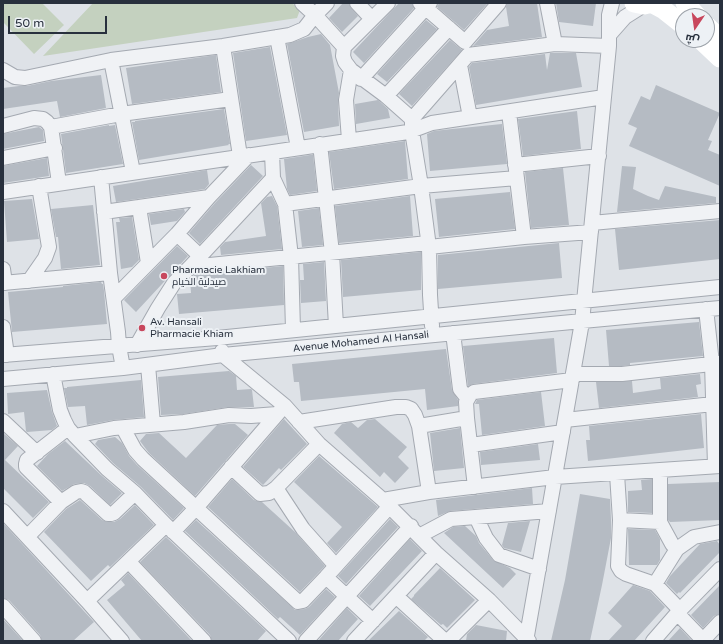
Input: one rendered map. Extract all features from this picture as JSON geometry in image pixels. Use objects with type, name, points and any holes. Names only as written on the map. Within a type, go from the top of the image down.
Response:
[{"type":"street","points":[[302,3],[344,46]]},
{"type":"street","points":[[3,70],[15,77],[25,78],[111,60],[223,46],[290,35],[304,29],[327,3]]},
{"type":"street","points":[[357,3],[372,19]]},
{"type":"street","points":[[388,3],[344,46],[342,56],[356,75],[386,96],[412,125],[428,245],[433,335]]},
{"type":"street","points":[[412,125],[499,3]]},
{"type":"street","points":[[547,3],[555,44]]},
{"type":"street","points":[[527,640],[582,322],[610,40],[609,15],[612,3]]},
{"type":"street","points":[[610,40],[625,17],[645,3],[664,10],[675,18]]},
{"type":"street","points":[[348,140],[346,100],[356,75],[425,5],[449,28],[464,54],[470,117]]},
{"type":"street","points":[[386,96],[449,28]]},
{"type":"street","points":[[277,37],[298,148]]},
{"type":"street","points":[[464,54],[555,44],[610,40]]},
{"type":"street","points":[[223,46],[231,98],[245,156]]},
{"type":"street","points":[[709,48],[720,58]]},
{"type":"street","points":[[111,60],[133,172]]},
{"type":"street","points":[[3,192],[298,148],[348,140],[412,125],[428,124],[604,97]]},
{"type":"street","points":[[51,128],[121,114],[231,98]]},
{"type":"street","points":[[509,112],[524,237]]},
{"type":"street","points":[[3,126],[34,118],[43,119],[47,122],[51,128],[60,183]]},
{"type":"street","points":[[320,144],[332,253],[336,326]]},
{"type":"street","points":[[3,158],[54,148]]},
{"type":"street","points":[[272,152],[274,178],[285,204],[291,257],[294,330]]},
{"type":"street","points":[[114,298],[177,234],[245,156]]},
{"type":"street","points":[[285,204],[516,172],[599,156]]},
{"type":"street","points":[[100,177],[110,273],[123,368]]},
{"type":"street","points":[[137,345],[174,283],[274,178]]},
{"type":"street","points":[[28,281],[45,258],[49,247],[39,186]]},
{"type":"street","points":[[104,212],[209,197]]},
{"type":"street","points":[[140,207],[148,263]]},
{"type":"street","points":[[190,267],[332,253],[524,237],[720,211]]},
{"type":"street","points":[[177,234],[200,256]]},
{"type":"street","points":[[4,278],[28,281],[110,273]]},
{"type":"street","name":"Avenue Mohamed Al Hansali","points":[[5,355],[217,338],[720,287]]},
{"type":"street","points":[[123,428],[135,450],[143,459],[298,602],[303,601],[336,566],[386,503],[429,492],[476,486],[555,478],[717,466],[713,404],[716,363],[713,308]]},
{"type":"street","name":"Avenue Mohamed Al Hansali","points":[[3,378],[123,368],[223,355],[582,322],[713,308]]},
{"type":"street","points":[[3,327],[5,355]]},
{"type":"street","points":[[453,333],[460,389],[468,397]]},
{"type":"street","points":[[217,338],[223,355],[281,410],[299,422],[319,444],[386,503],[436,553],[489,600],[527,640]]},
{"type":"street","points":[[476,486],[466,402],[468,397],[474,392],[572,377],[622,374],[716,363]]},
{"type":"street","points":[[148,364],[153,424]]},
{"type":"street","points":[[53,374],[60,410],[72,432],[107,469],[135,493],[281,638]]},
{"type":"street","points":[[471,445],[564,426],[713,404]]},
{"type":"street","points":[[299,422],[402,407],[411,409],[414,412],[419,426],[429,492]]},
{"type":"street","points":[[61,502],[26,467],[27,460],[72,432],[184,422],[229,415],[251,416],[281,410]]},
{"type":"street","points":[[87,601],[129,562],[196,508],[281,410]]},
{"type":"street","points":[[419,426],[467,418]]},
{"type":"street","points":[[3,421],[37,453]]},
{"type":"street","points":[[231,467],[260,494],[269,493],[276,488],[319,444]]},
{"type":"street","points":[[660,470],[660,522],[672,544],[677,549]]},
{"type":"street","points":[[618,474],[620,520],[618,566],[626,574],[655,584],[702,640],[720,622]]},
{"type":"street","points":[[276,488],[304,529],[336,566]]},
{"type":"street","points":[[28,536],[61,502],[69,496],[81,491],[108,514],[111,514],[135,493]]},
{"type":"street","points":[[3,511],[28,536],[122,641]]},
{"type":"street","points":[[306,641],[347,597],[415,531],[451,519],[549,511]]},
{"type":"street","points":[[476,517],[486,538],[499,556],[539,569]]},
{"type":"street","points":[[620,520],[660,522]]},
{"type":"street","points":[[655,584],[677,549],[694,537],[720,532]]},
{"type":"street","points":[[354,641],[436,553]]},
{"type":"street","points":[[129,562],[204,641]]},
{"type":"street","points":[[653,641],[720,568]]},
{"type":"street","points":[[326,577],[373,621]]},
{"type":"street","points":[[396,596],[447,641],[489,600]]},
{"type":"street","points":[[3,606],[34,641]]},
{"type":"green space","points":[[3,3],[42,3],[64,25],[34,54],[3,22]]},
{"type":"green space","points":[[93,3],[292,3],[300,10],[297,18],[43,56]]},
{"type":"building","points":[[343,3],[349,3],[351,8],[358,16],[342,32],[329,18]]},
{"type":"building","points":[[399,3],[412,3],[414,8],[364,63],[353,52]]},
{"type":"building","points":[[439,3],[488,3],[464,30],[437,7]]},
{"type":"building","points":[[507,3],[537,3],[542,37],[473,46],[487,30],[509,26],[506,7]]},
{"type":"building","points":[[556,3],[596,3],[593,26],[559,22]]},
{"type":"building","points":[[426,20],[437,29],[387,82],[377,74]]},
{"type":"building","points":[[321,34],[330,45],[339,93],[339,126],[304,132],[287,44]]},
{"type":"building","points":[[450,40],[462,50],[412,106],[399,94]]},
{"type":"building","points":[[270,47],[287,135],[246,141],[233,53]]},
{"type":"building","points":[[550,53],[576,53],[582,87],[476,105],[469,67],[472,63],[545,54],[547,70]]},
{"type":"building","points":[[216,55],[221,92],[132,104],[126,68]]},
{"type":"building","points":[[101,75],[106,108],[60,117],[57,101],[3,109],[3,88]]},
{"type":"building","points":[[656,85],[720,113],[708,140],[712,141],[708,150],[720,155],[720,186],[629,146],[637,128],[628,124],[641,96],[650,100]]},
{"type":"building","points":[[378,100],[388,109],[390,118],[356,124],[355,104]]},
{"type":"building","points":[[224,109],[229,145],[139,160],[132,122]]},
{"type":"building","points":[[577,111],[581,149],[523,156],[518,119]]},
{"type":"building","points":[[502,124],[507,164],[430,171],[427,134],[434,131]]},
{"type":"building","points":[[115,125],[123,164],[66,173],[61,134]]},
{"type":"building","points":[[39,127],[43,130],[44,141],[3,149],[3,134]]},
{"type":"building","points":[[405,141],[408,179],[334,189],[329,152]]},
{"type":"building","points":[[313,155],[317,191],[290,195],[287,189],[284,159]]},
{"type":"building","points":[[47,158],[49,176],[3,183],[3,166]]},
{"type":"building","points":[[251,165],[263,176],[200,244],[189,233]]},
{"type":"building","points":[[622,166],[636,167],[633,189],[648,196],[659,200],[665,186],[716,197],[716,203],[617,212]]},
{"type":"building","points":[[563,168],[569,225],[531,228],[525,172]]},
{"type":"building","points":[[207,170],[209,184],[205,189],[116,202],[113,186]]},
{"type":"building","points":[[510,192],[515,229],[439,237],[435,199]]},
{"type":"building","points":[[272,196],[277,206],[282,249],[221,255],[220,247],[225,242],[266,236],[261,203],[267,197]]},
{"type":"building","points":[[410,196],[413,236],[339,243],[335,206]]},
{"type":"building","points":[[32,199],[39,239],[7,242],[4,201]]},
{"type":"building","points":[[93,205],[100,265],[61,269],[58,237],[56,237],[51,209]]},
{"type":"building","points":[[319,208],[323,245],[302,247],[298,211]]},
{"type":"building","points":[[184,209],[185,212],[177,221],[151,225],[149,214]]},
{"type":"building","points":[[132,217],[139,260],[132,267],[121,269],[116,222],[120,222],[119,218]]},
{"type":"building","points":[[720,220],[720,259],[619,270],[615,229]]},
{"type":"building","points":[[559,243],[562,278],[438,289],[438,255]]},
{"type":"building","points":[[177,246],[188,256],[136,312],[124,300]]},
{"type":"building","points":[[421,252],[421,290],[343,297],[341,260]]},
{"type":"building","points":[[324,262],[326,301],[301,303],[300,280],[304,280],[303,264]]},
{"type":"building","points":[[283,266],[284,305],[179,314],[177,294],[191,293],[190,279],[194,275]]},
{"type":"building","points":[[101,282],[103,284],[104,291],[107,324],[12,332],[8,292]]},
{"type":"building","points":[[699,322],[703,356],[630,363],[630,365],[622,366],[609,366],[606,330]]},
{"type":"building","points":[[554,338],[557,373],[473,384],[468,386],[463,346]]},
{"type":"building","points":[[446,349],[452,390],[458,400],[458,406],[427,410],[425,389],[301,401],[299,382],[294,382],[292,364]]},
{"type":"building","points":[[229,371],[236,376],[237,390],[252,390],[254,407],[228,407],[183,414],[161,415],[158,377]]},
{"type":"building","points":[[700,374],[701,384],[696,385],[698,397],[599,408],[596,382],[632,381],[633,393],[661,389],[660,378]]},
{"type":"building","points":[[141,380],[144,417],[113,420],[87,425],[85,406],[68,407],[64,388]]},
{"type":"building","points":[[47,390],[57,426],[52,430],[27,432],[24,412],[8,414],[7,393]]},
{"type":"building","points":[[541,392],[545,426],[482,435],[479,404],[475,404],[477,400]]},
{"type":"building","points":[[701,414],[704,448],[588,461],[586,440],[590,440],[589,426]]},
{"type":"building","points":[[284,419],[307,444],[281,470],[279,468],[263,485],[243,467]]},
{"type":"building","points":[[375,419],[407,447],[398,457],[409,468],[395,483],[384,472],[380,477],[334,433],[342,424],[351,422],[358,428],[367,420]]},
{"type":"building","points":[[235,424],[248,435],[195,496],[149,453],[140,441],[146,434],[159,433],[186,458],[217,425]]},
{"type":"building","points":[[460,428],[464,468],[434,471],[430,433]]},
{"type":"building","points":[[3,433],[18,446],[5,460],[49,502],[33,518],[3,488]]},
{"type":"building","points":[[115,437],[122,443],[129,456],[137,465],[184,508],[173,520],[141,487],[113,463],[95,444],[98,440]]},
{"type":"building","points":[[65,441],[122,493],[110,505],[90,486],[84,483],[74,484],[62,491],[37,466],[48,454]]},
{"type":"building","points":[[538,444],[540,460],[481,465],[480,452]]},
{"type":"building","points":[[319,456],[378,507],[336,553],[327,543],[342,527],[294,482]]},
{"type":"building","points":[[232,479],[254,500],[262,502],[295,532],[325,566],[300,592],[208,507]]},
{"type":"building","points":[[652,479],[652,513],[628,512],[628,491],[642,490],[641,480]]},
{"type":"building","points":[[720,482],[720,520],[670,522],[668,520],[668,484]]},
{"type":"building","points":[[532,488],[533,504],[450,511],[438,516],[436,500]]},
{"type":"building","points":[[580,494],[610,499],[611,538],[602,585],[590,641],[551,641],[565,580]]},
{"type":"building","points":[[80,500],[102,520],[108,522],[114,522],[120,519],[135,505],[154,525],[110,567],[108,565],[91,581],[44,532],[66,509]]},
{"type":"building","points":[[390,519],[398,527],[346,584],[338,576]]},
{"type":"building","points":[[196,520],[295,610],[309,607],[326,589],[335,597],[300,635],[280,617],[278,619],[185,531]]},
{"type":"building","points":[[530,521],[521,552],[504,548],[502,545],[508,523]]},
{"type":"building","points":[[3,523],[94,622],[73,641],[42,641],[40,635],[9,600],[3,598]]},
{"type":"building","points":[[465,526],[476,536],[479,543],[493,560],[510,568],[516,574],[503,588],[444,533],[453,527]]},
{"type":"building","points":[[628,529],[655,530],[660,539],[660,560],[657,565],[629,565]]},
{"type":"building","points":[[166,537],[266,631],[257,641],[212,641],[210,635],[140,562]]},
{"type":"building","points":[[410,539],[422,551],[370,606],[359,596]]},
{"type":"building","points":[[717,541],[720,545],[720,552],[680,593],[679,592],[677,594],[666,583],[670,576],[700,544]]},
{"type":"building","points":[[440,568],[475,600],[447,628],[443,624],[441,625],[411,599]]},
{"type":"building","points":[[128,573],[192,641],[142,641],[107,600],[125,585],[121,580]]},
{"type":"building","points":[[633,585],[650,591],[665,607],[634,641],[608,641],[622,626],[608,613]]},
{"type":"building","points":[[720,585],[720,614],[714,616],[703,628],[691,615]]},
{"type":"building","points":[[347,608],[358,619],[338,641],[318,641]]},
{"type":"building","points":[[399,611],[428,637],[424,641],[368,641]]},
{"type":"building","points":[[3,619],[23,641],[3,641]]},
{"type":"building","points":[[476,625],[507,631],[506,641],[466,641],[467,634]]},
{"type":"building","points":[[680,628],[692,641],[668,641]]},
{"type":"place","name":"Pharmacie Lakhiam صيدلية الخيام","points":[[164,276]]},
{"type":"place","name":"Av. Hansali Pharmacie Khiam","points":[[142,328]]}]
